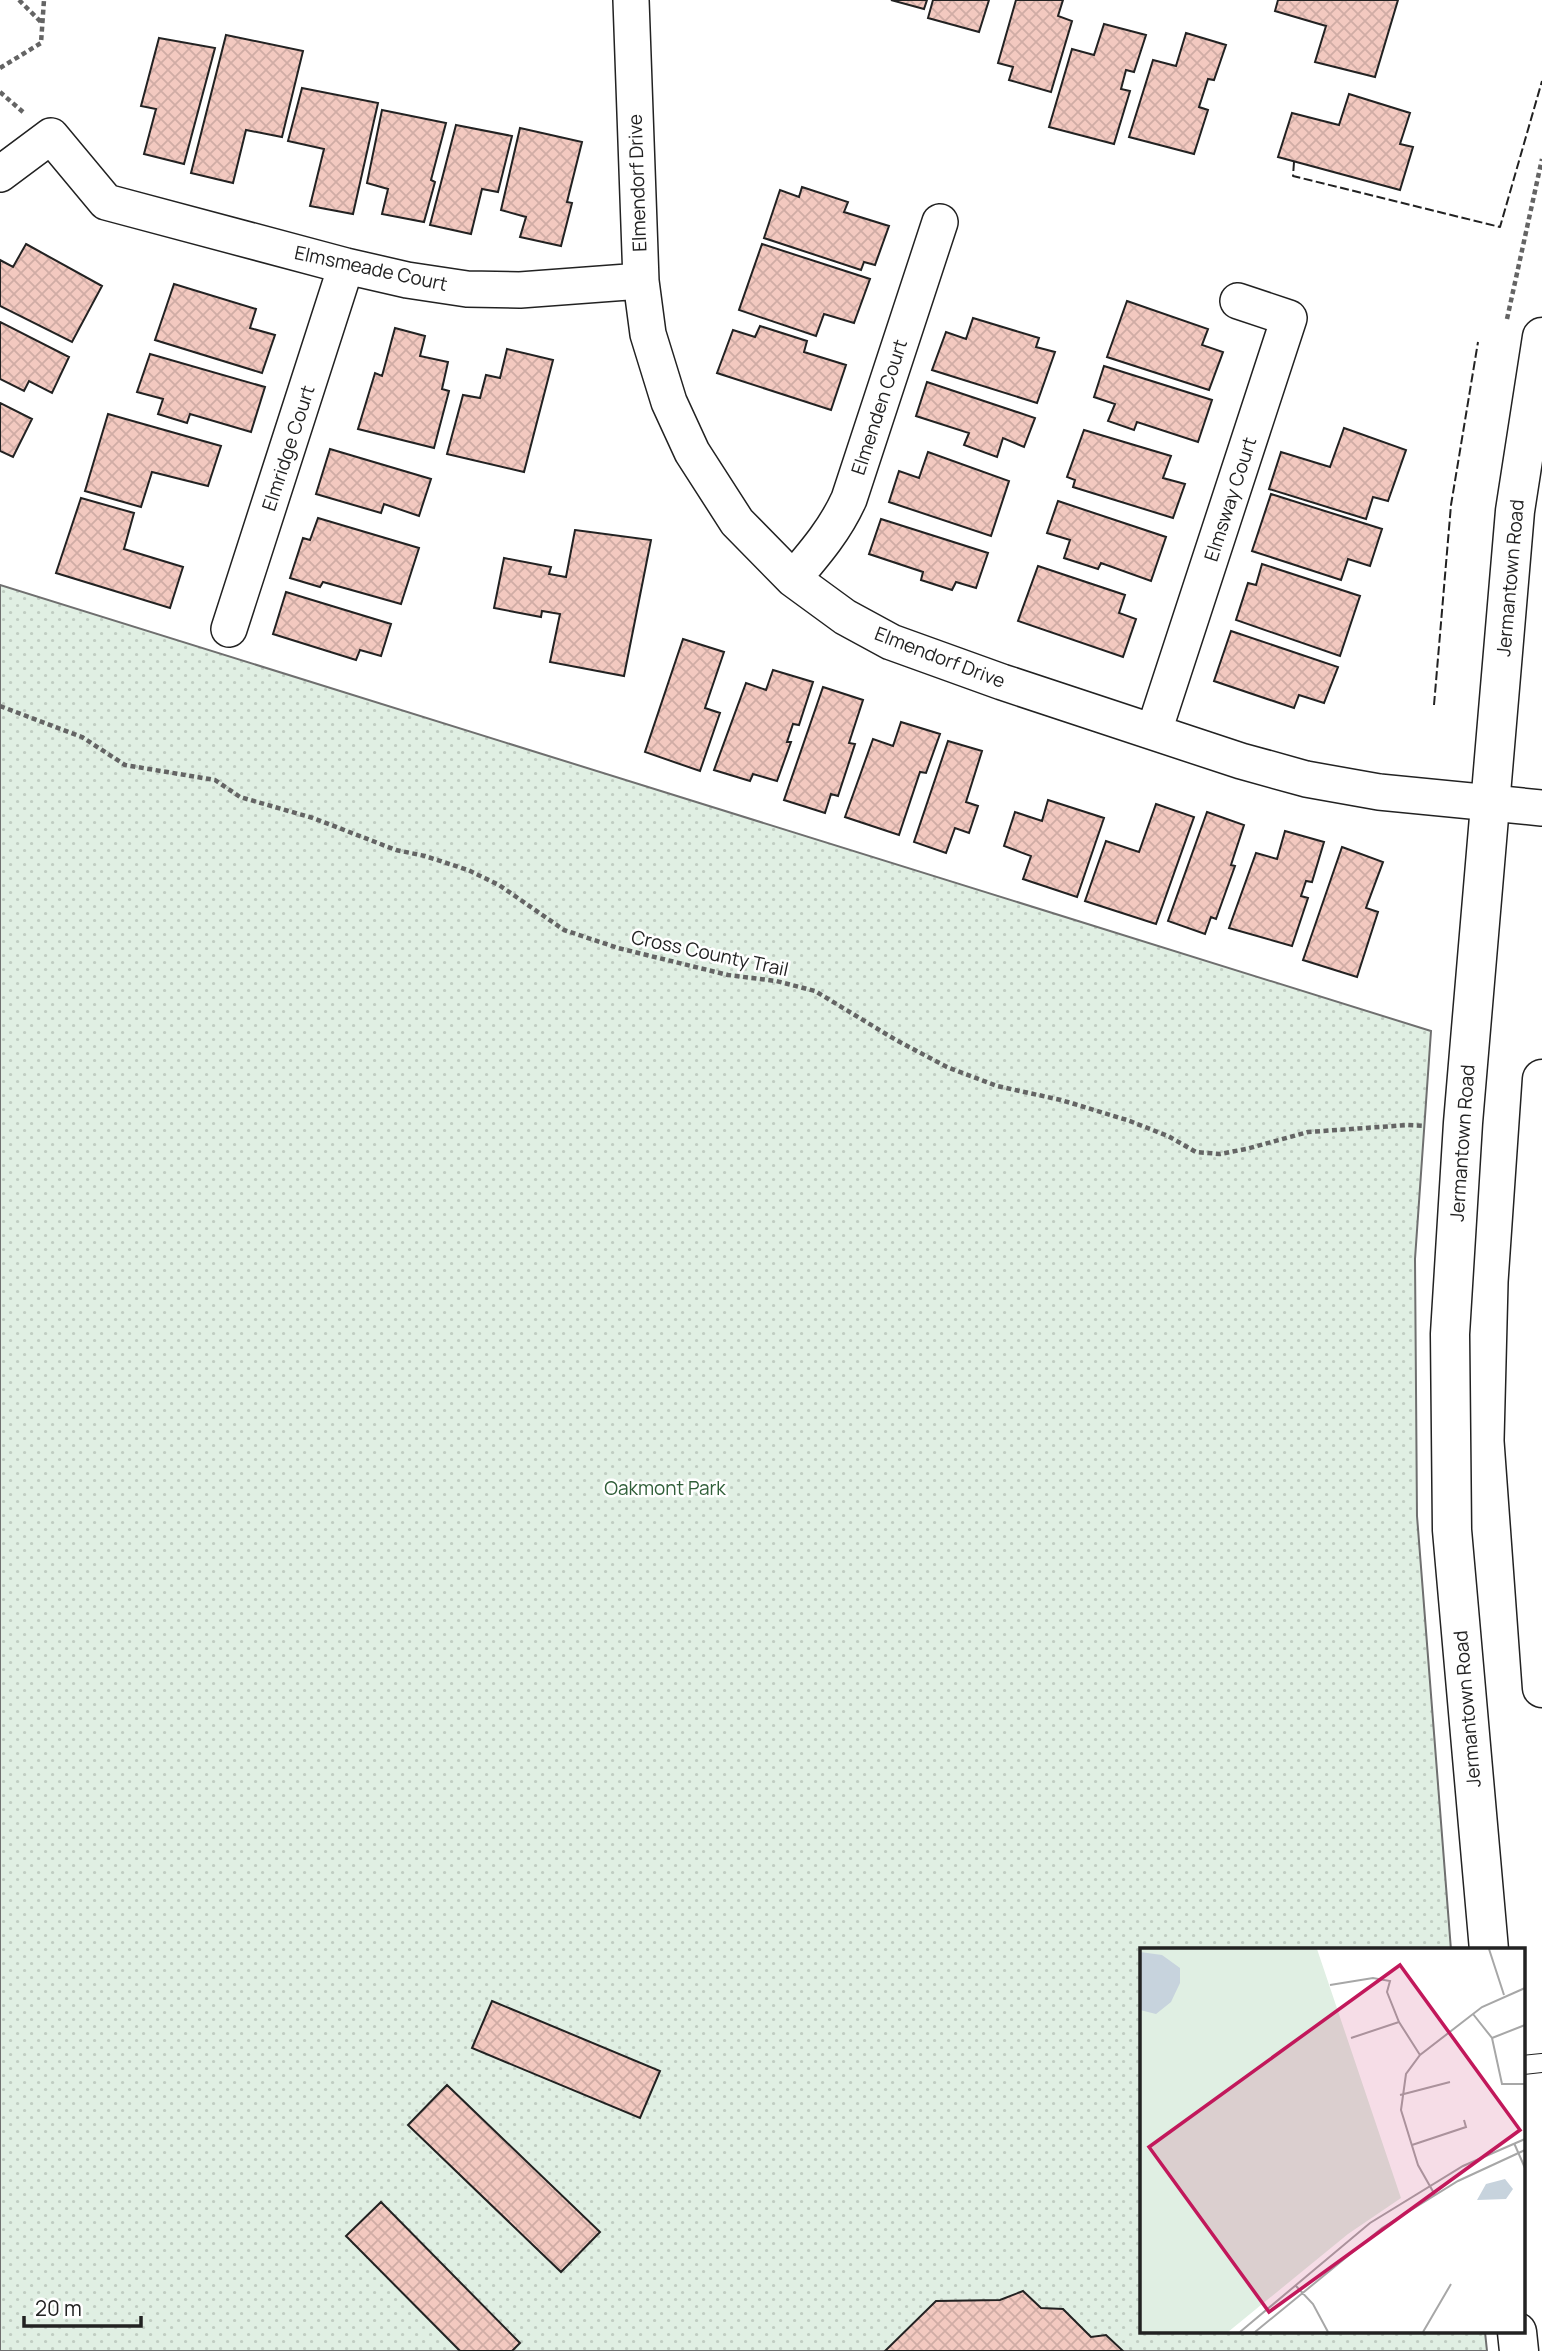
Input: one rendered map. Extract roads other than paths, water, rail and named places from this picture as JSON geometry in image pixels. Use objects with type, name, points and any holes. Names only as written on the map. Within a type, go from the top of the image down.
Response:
[{"type":"main road","name":"Jermantown Road","points":[[1489,1948],[1452,1530],[1450,1334],[1462,1123],[1515,511],[1542,337]]},
{"type":"main road","points":[[1542,1079],[1528,1283],[1524,1440],[1542,1688]]},
{"type":"street","name":"Elmendorf Drive","points":[[631,0],[641,281],[648,334],[669,402],[692,452],[737,522],[793,579],[845,617],[891,642],[1002,682],[1154,730],[1241,761],[1306,779],[1379,792],[1542,808]]},
{"type":"street","name":"Elmsmeade Court","points":[[0,174],[51,136],[106,202],[346,266],[407,280],[467,289],[520,290],[641,281]]},
{"type":"street","name":"Elmenden Court","points":[[793,579],[823,545],[849,499],[940,222]]},
{"type":"street","name":"Elmridge Court","points":[[229,629],[346,266]]},
{"type":"street","name":"Elmsway Court","points":[[1154,730],[1290,318],[1238,301]]},
{"type":"lane","points":[[1524,2065],[1542,2063]]},
{"type":"park label","name":"Oakmont Park","points":[[665,1488]]}]
